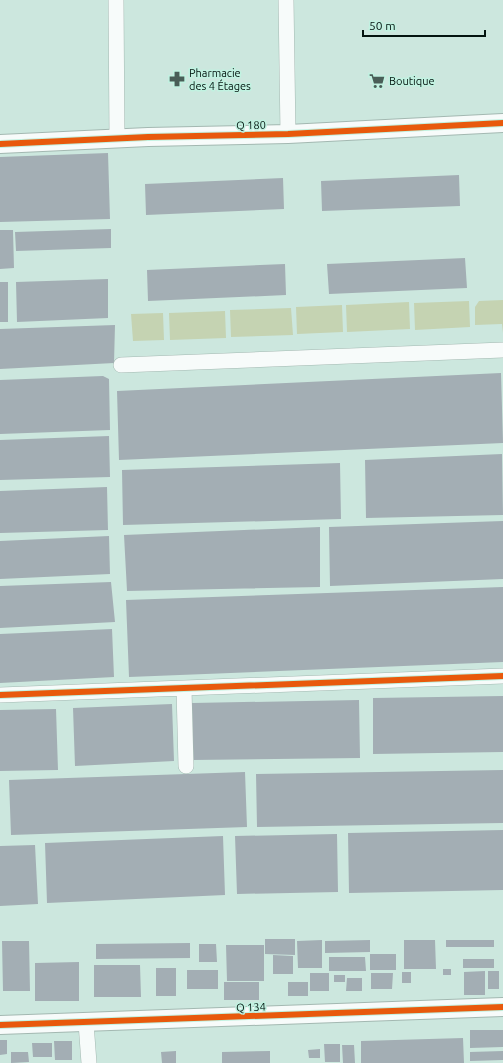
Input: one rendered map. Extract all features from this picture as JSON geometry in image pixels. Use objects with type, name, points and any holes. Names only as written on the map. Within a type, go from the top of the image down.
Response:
[{"type":"street","points":[[116,0],[116,139]]},
{"type":"street","points":[[286,0],[288,134]]},
{"type":"street","name":"Q 180","points":[[0,144],[288,134],[503,124]]},
{"type":"street","points":[[121,365],[503,350]]},
{"type":"street","points":[[0,695],[503,676]]},
{"type":"street","points":[[184,689],[186,766]]},
{"type":"street","name":"Q 134","points":[[0,1025],[503,1007]]},
{"type":"street","points":[[86,1023],[88,1063]]},
{"type":"green space","points":[[503,300],[503,333],[502,324],[475,325],[475,307],[479,301]]},
{"type":"green space","points":[[469,301],[470,327],[415,330],[414,303]]},
{"type":"green space","points":[[409,302],[410,329],[347,332],[346,305]]},
{"type":"green space","points":[[342,305],[343,332],[297,334],[296,307]]},
{"type":"green space","points":[[291,308],[293,335],[231,337],[230,310]]},
{"type":"green space","points":[[225,311],[226,338],[170,340],[169,313]]},
{"type":"green space","points":[[163,313],[164,340],[133,341],[131,314]]},
{"type":"building","points":[[108,153],[110,219],[0,222],[0,157]]},
{"type":"building","points":[[459,175],[460,206],[322,211],[321,181]]},
{"type":"building","points":[[283,178],[284,209],[146,215],[145,184]]},
{"type":"building","points":[[111,229],[111,248],[16,251],[15,232]]},
{"type":"building","points":[[0,230],[13,230],[14,268],[0,269]]},
{"type":"building","points":[[465,258],[467,288],[329,294],[327,264]]},
{"type":"building","points":[[285,264],[286,295],[148,301],[147,270]]},
{"type":"building","points":[[108,279],[108,318],[17,322],[16,282]]},
{"type":"building","points":[[0,282],[8,282],[8,322],[0,322]]},
{"type":"building","points":[[115,325],[114,363],[0,369],[0,329]]},
{"type":"building","points":[[501,373],[503,443],[119,460],[117,391]]},
{"type":"building","points":[[103,376],[109,379],[110,430],[0,434],[0,380]]},
{"type":"building","points":[[109,436],[110,477],[0,480],[0,440]]},
{"type":"building","points":[[502,454],[503,515],[366,518],[365,460]]},
{"type":"building","points":[[340,463],[341,519],[123,525],[122,470]]},
{"type":"building","points":[[107,487],[108,530],[0,533],[0,491]]},
{"type":"building","points":[[503,521],[503,579],[330,586],[329,527]]},
{"type":"building","points":[[320,527],[320,587],[127,591],[124,535]]},
{"type":"building","points":[[109,536],[110,574],[0,579],[0,541]]},
{"type":"building","points":[[111,582],[115,622],[0,628],[0,586]]},
{"type":"building","points":[[503,587],[503,662],[129,677],[126,600]]},
{"type":"building","points":[[112,629],[114,677],[0,683],[0,634]]},
{"type":"building","points":[[503,696],[503,752],[373,754],[373,698]]},
{"type":"building","points":[[359,700],[360,758],[192,760],[192,703]]},
{"type":"building","points":[[172,704],[174,761],[75,766],[73,708]]},
{"type":"building","points":[[56,709],[58,770],[0,771],[0,710]]},
{"type":"building","points":[[503,770],[503,823],[257,827],[256,774]]},
{"type":"building","points":[[245,772],[247,827],[11,835],[9,780]]},
{"type":"building","points":[[503,830],[503,890],[349,893],[348,833]]},
{"type":"building","points":[[337,834],[338,892],[237,894],[235,836]]},
{"type":"building","points":[[223,836],[225,895],[47,903],[45,843]]},
{"type":"building","points":[[35,845],[38,904],[0,906],[0,846]]},
{"type":"building","points":[[265,939],[295,939],[295,955],[265,954]]},
{"type":"building","points":[[322,940],[322,968],[298,968],[297,941]]},
{"type":"building","points":[[370,940],[370,952],[325,953],[325,941]]},
{"type":"building","points":[[404,940],[435,940],[436,969],[404,969]]},
{"type":"building","points":[[446,940],[494,940],[494,947],[446,947]]},
{"type":"building","points":[[2,941],[29,941],[30,991],[3,991]]},
{"type":"building","points":[[190,943],[190,958],[96,959],[96,944]]},
{"type":"building","points":[[199,944],[216,944],[217,962],[199,962]]},
{"type":"building","points":[[226,945],[264,945],[264,981],[227,981]]},
{"type":"building","points":[[370,954],[396,954],[396,970],[370,970]]},
{"type":"building","points":[[273,955],[293,956],[293,974],[273,974]]},
{"type":"building","points":[[329,957],[365,957],[366,971],[329,971]]},
{"type":"building","points":[[463,959],[494,959],[494,968],[463,968]]},
{"type":"building","points":[[79,962],[79,1001],[35,1001],[35,963]]},
{"type":"building","points":[[94,965],[140,965],[141,997],[94,997]]},
{"type":"building","points":[[156,968],[176,968],[176,996],[156,996]]},
{"type":"building","points":[[443,969],[451,969],[451,975],[443,975]]},
{"type":"building","points":[[187,970],[218,970],[218,989],[187,989]]},
{"type":"building","points":[[485,971],[485,995],[464,995],[464,972]]},
{"type":"building","points":[[488,971],[499,971],[499,989],[488,989]]},
{"type":"building","points":[[402,972],[411,972],[411,983],[402,983]]},
{"type":"building","points":[[310,973],[329,973],[329,991],[310,991]]},
{"type":"building","points":[[371,973],[393,973],[392,989],[371,989]]},
{"type":"building","points":[[334,975],[345,975],[345,982],[334,982]]},
{"type":"building","points":[[347,978],[362,978],[362,991],[346,991]]},
{"type":"building","points":[[224,982],[259,982],[259,1000],[224,1000]]},
{"type":"building","points":[[288,982],[308,982],[308,996],[288,996]]},
{"type":"building","points":[[470,1030],[503,1030],[503,1047],[470,1048]]},
{"type":"building","points":[[463,1038],[464,1063],[361,1063],[361,1041]]},
{"type":"building","points":[[0,1040],[7,1040],[7,1054],[0,1055]]},
{"type":"building","points":[[54,1041],[72,1041],[72,1060],[55,1060]]},
{"type":"building","points":[[32,1043],[52,1043],[52,1057],[33,1057]]},
{"type":"building","points":[[324,1044],[340,1044],[340,1062],[325,1062]]},
{"type":"building","points":[[342,1045],[354,1045],[355,1063],[343,1063]]},
{"type":"building","points":[[320,1049],[320,1058],[309,1058],[308,1050]]},
{"type":"building","points":[[176,1051],[176,1063],[162,1063],[161,1052]]},
{"type":"building","points":[[270,1051],[270,1063],[222,1063],[222,1052]]},
{"type":"building","points":[[503,1051],[503,1060],[470,1061],[470,1052]]},
{"type":"building","points":[[11,1052],[28,1052],[29,1062],[11,1063]]},
{"type":"cycle path","points":[[0,144],[148,137],[288,134],[503,123]]},
{"type":"cycle path","points":[[0,695],[503,676]]},
{"type":"cycle path","points":[[0,1025],[503,1007]]},
{"type":"place","name":"Pharmacie des 4 Étages","points":[[177,79]]},
{"type":"place","name":"Boutique","points":[[377,81]]}]
